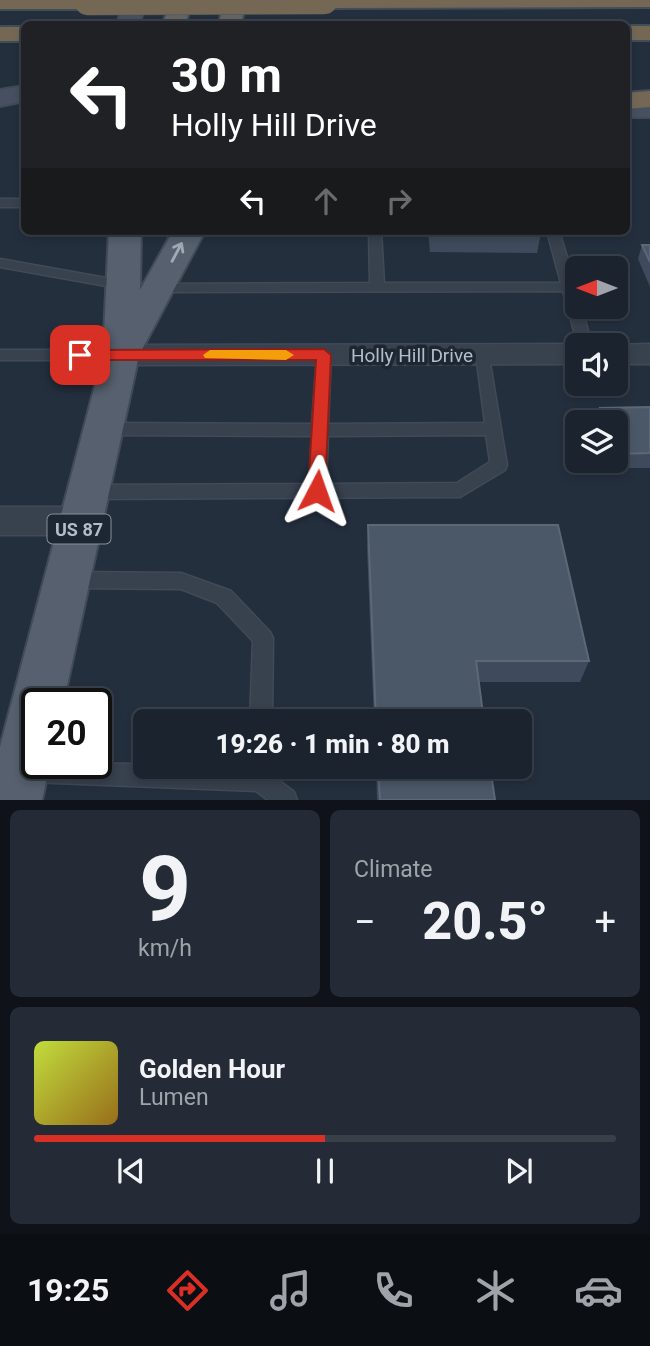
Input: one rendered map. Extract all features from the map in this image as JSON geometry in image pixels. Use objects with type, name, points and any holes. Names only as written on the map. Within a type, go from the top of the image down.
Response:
[{"type":"highway","points":[[175,21],[181,0]]},
{"type":"highway","points":[[231,21],[235,0]]},
{"type":"highway","points":[[0,3],[650,1]]},
{"type":"highway","points":[[630,33],[650,33]]},
{"type":"highway","points":[[0,34],[21,34]]},
{"type":"highway","points":[[630,101],[650,99]]},
{"type":"main road","points":[[129,21],[136,0]]},
{"type":"main road","points":[[0,98],[21,94]]},
{"type":"main road","points":[[630,109],[650,109]]},
{"type":"main road","points":[[0,111],[21,111]]},
{"type":"main road","name":"US 87","points":[[39,688],[121,355],[125,235]]},
{"type":"main road","name":"US 87","points":[[121,355],[187,235]]},
{"type":"street","name":"Holly Hill Drive","points":[[121,355],[565,354]]},
{"type":"street","points":[[628,354],[650,354]]},
{"type":"street","points":[[0,521],[85,506]]},
{"type":"lane","points":[[0,203],[21,203]]},
{"type":"lane","points":[[375,235],[377,287]]},
{"type":"lane","points":[[554,235],[565,273]]},
{"type":"lane","points":[[0,263],[123,285]]},
{"type":"lane","points":[[158,288],[565,287]]},
{"type":"lane","points":[[0,355],[121,355]]},
{"type":"lane","points":[[317,491],[324,355]]},
{"type":"lane","points":[[85,506],[317,491],[460,490],[499,465],[484,355]]},
{"type":"lane","points":[[103,429],[494,429]]},
{"type":"lane","points":[[67,580],[181,581],[224,597],[263,638],[261,709]]},
{"type":"lane","points":[[112,753],[133,756]]},
{"type":"lane","points":[[266,779],[286,800]]},
{"type":"building","points":[[642,245],[650,245],[650,262]]},
{"type":"building","points":[[650,407],[650,453],[628,454],[628,410],[600,408]]},
{"type":"building","points":[[368,525],[558,525],[589,661],[476,661],[482,709],[376,709]]},
{"type":"building","points":[[379,779],[492,779],[495,800],[380,800]]},
{"type":"slow traffic","points":[[210,355],[286,355]]},
{"type":"route","points":[[80,355],[324,355],[317,491]]}]
